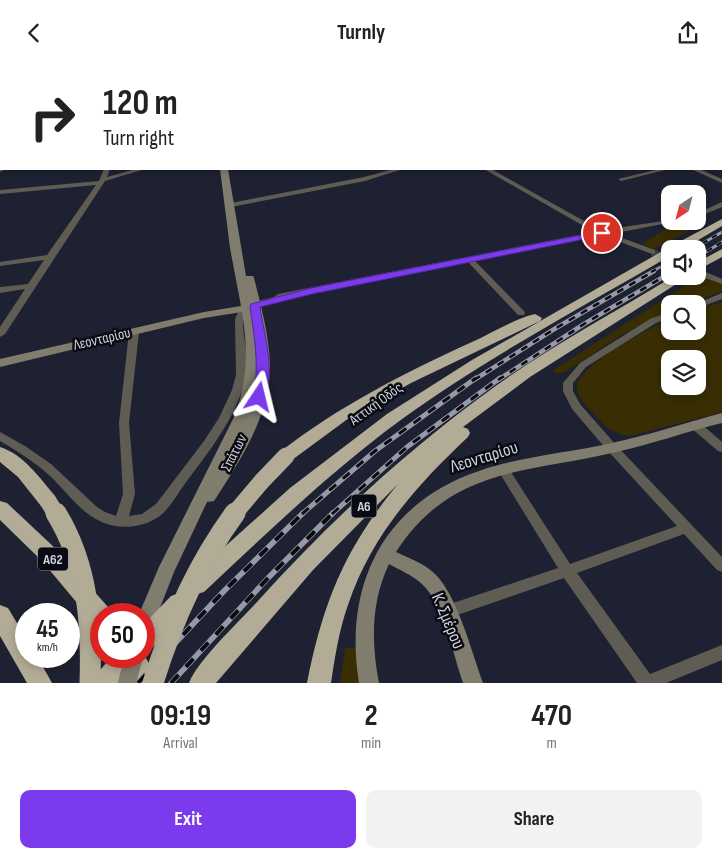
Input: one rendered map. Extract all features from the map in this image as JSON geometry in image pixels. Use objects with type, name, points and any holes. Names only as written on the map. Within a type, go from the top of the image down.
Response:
[{"type":"highway","points":[[690,240],[722,222]]},
{"type":"highway","points":[[706,266],[722,252]]},
{"type":"highway","name":"Αττική Οδός","points":[[155,623],[296,493],[362,440],[450,380],[646,259],[661,254]]},
{"type":"highway","points":[[151,683],[175,614],[194,575],[233,514],[251,492],[286,456],[326,425],[366,399],[646,259]]},
{"type":"highway","name":"Α6","points":[[203,681],[308,561],[376,493],[421,454],[503,389],[668,285]]},
{"type":"highway","points":[[319,683],[332,615],[347,575],[365,541],[387,510],[409,484],[444,449],[571,345]]},
{"type":"highway","points":[[0,453],[24,472],[48,501],[68,536],[80,570],[89,610],[90,683]]},
{"type":"highway","name":"Α62","points":[[0,508],[49,555],[91,603]]},
{"type":"highway","points":[[0,615],[40,683]]},
{"type":"highway","points":[[104,683],[119,668]]},
{"type":"highway","points":[[140,668],[151,683]]},
{"type":"street","points":[[0,334],[102,181],[107,170]]},
{"type":"street","points":[[0,192],[102,181],[139,170]]},
{"type":"street","name":"Σπάτων","points":[[153,603],[181,541],[227,469],[252,418],[263,378],[263,364],[250,304],[242,246],[231,207],[224,170]]},
{"type":"street","points":[[231,207],[347,183],[396,170]]},
{"type":"street","points":[[489,170],[581,223],[632,244],[646,259]]},
{"type":"street","points":[[621,179],[662,170]]},
{"type":"street","points":[[696,170],[722,181]]},
{"type":"street","points":[[706,211],[722,204]]},
{"type":"street","points":[[0,436],[29,452],[54,472],[94,511],[106,519],[121,522],[145,518],[160,509],[206,447],[230,406],[241,375],[243,362],[239,320],[241,313],[250,304],[469,259],[661,223]]},
{"type":"street","points":[[0,264],[50,257]]},
{"type":"street","points":[[469,259],[521,313]]},
{"type":"street","points":[[706,274],[722,282]]},
{"type":"street","points":[[0,291],[32,286]]},
{"type":"street","points":[[706,302],[722,296]]},
{"type":"street","name":"Λεονταρίου","points":[[0,363],[250,304]]},
{"type":"street","points":[[661,318],[653,321],[583,365],[568,383],[568,391],[576,406],[612,448],[722,566]]},
{"type":"street","points":[[121,522],[129,494],[124,423],[134,332]]},
{"type":"street","name":"Λεονταρίου","points":[[369,683],[364,644],[364,618],[368,592],[374,573],[393,538],[406,522],[438,494],[470,479],[503,469],[612,448],[722,418]]},
{"type":"street","points":[[695,425],[722,448]]},
{"type":"street","points":[[503,469],[567,571],[647,683],[722,652]]},
{"type":"street","points":[[446,611],[567,571],[686,528]]},
{"type":"street","name":"Κ. Σμέρου","points":[[384,555],[432,583],[446,611],[472,683]]},
{"type":"street","points":[[127,683],[129,668]]},
{"type":"shaded area","points":[[663,230],[690,230],[671,240],[661,240],[661,245],[654,249],[642,244]]},
{"type":"shaded area","points":[[706,277],[722,284],[722,291],[706,298],[706,295],[670,295],[685,285],[706,285]]},
{"type":"shaded area","points":[[661,301],[661,316],[623,334],[567,371],[558,374],[552,371]]},
{"type":"shaded area","points":[[722,302],[722,412],[630,436],[618,433],[600,421],[580,397],[577,386],[581,377],[602,358],[661,323],[661,340],[706,340],[706,307]]},
{"type":"shaded area","points":[[345,648],[362,648],[366,683],[340,683]]},
{"type":"tunnel","points":[[652,252],[661,256]]},
{"type":"railway","points":[[706,241],[722,232]]},
{"type":"railway","points":[[706,252],[722,242]]},
{"type":"railway","points":[[651,272],[661,267]]},
{"type":"railway","points":[[474,380],[556,328],[654,271]]},
{"type":"railway","points":[[498,380],[584,324],[661,278]]},
{"type":"railway","points":[[302,514],[375,451],[476,378]]},
{"type":"railway","points":[[332,514],[407,447],[500,378]]},
{"type":"railway","points":[[138,683],[223,592],[303,513]]},
{"type":"railway","points":[[171,683],[268,578],[332,514]]},
{"type":"route","points":[[259,397],[263,378],[263,364],[255,306],[311,291],[602,233]]}]
